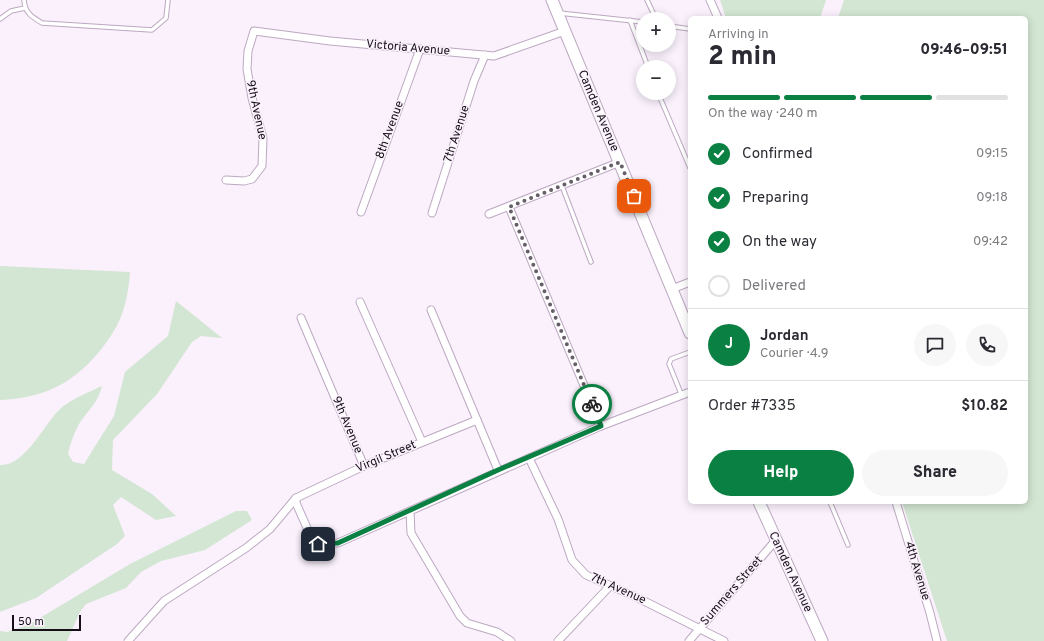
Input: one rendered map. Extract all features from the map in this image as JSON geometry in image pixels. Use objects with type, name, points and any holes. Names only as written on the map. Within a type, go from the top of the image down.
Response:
[{"type":"street","name":"Camden Avenue","points":[[552,0],[688,328]]},
{"type":"street","points":[[710,0],[717,16]]},
{"type":"street","name":"Victoria Avenue","points":[[251,37],[254,30],[330,41],[494,56],[565,31]]},
{"type":"street","name":"9th Avenue","points":[[226,180],[244,181],[252,179],[262,166],[264,138],[252,98],[247,69],[248,51],[251,37]]},
{"type":"street","name":"8th Avenue","points":[[360,212],[420,49]]},
{"type":"street","name":"7th Avenue","points":[[432,213],[474,80],[485,55]]},
{"type":"street","points":[[489,214],[620,162]]},
{"type":"street","points":[[509,207],[601,426]]},
{"type":"street","points":[[672,289],[688,283]]},
{"type":"street","points":[[360,302],[422,442]]},
{"type":"street","points":[[431,310],[498,470]]},
{"type":"street","name":"9th Avenue","points":[[300,318],[364,466]]},
{"type":"street","points":[[296,498],[296,503],[312,539],[318,544],[323,545],[338,543],[498,470],[601,426],[688,393]]},
{"type":"street","name":"Virgil Street","points":[[296,498],[364,466],[477,420]]},
{"type":"street","name":"7th Avenue","points":[[529,458],[558,519],[572,560],[586,575],[636,597],[724,641]]},
{"type":"street","points":[[128,641],[164,601],[246,548],[270,529],[296,498]]},
{"type":"street","name":"Camden Avenue","points":[[760,504],[822,641]]},
{"type":"street","name":"4th Avenue","points":[[897,504],[930,613],[937,641]]},
{"type":"street","points":[[410,511],[411,533],[460,616],[467,623],[497,632],[511,641]]},
{"type":"street","name":"Summers Street","points":[[688,641],[776,540]]},
{"type":"street","points":[[558,641],[610,586]]},
{"type":"lane","points":[[24,0],[25,8],[30,16],[42,23],[152,30],[166,18],[168,0]]},
{"type":"lane","points":[[647,0],[653,12]]},
{"type":"lane","points":[[0,19],[11,11],[25,8]]},
{"type":"lane","points":[[557,13],[636,21]]},
{"type":"lane","points":[[630,20],[645,60]]},
{"type":"lane","points":[[676,27],[688,29]]},
{"type":"lane","points":[[661,100],[688,163]]},
{"type":"lane","points":[[562,186],[591,262]]},
{"type":"lane","points":[[682,396],[669,364],[671,359],[688,353]]},
{"type":"lane","points":[[831,504],[848,545]]},
{"type":"green space","points":[[720,0],[826,0],[821,16],[725,16]]},
{"type":"green space","points":[[844,0],[1044,0],[1044,641],[947,641],[903,504],[1028,504],[1028,16],[839,16]]},
{"type":"green space","points":[[0,266],[130,272],[124,309],[120,319],[109,339],[88,364],[77,374],[55,388],[29,396],[0,400]]},
{"type":"green space","points":[[176,301],[222,338],[201,336],[192,342],[157,394],[113,440],[112,470],[152,494],[176,516],[156,520],[121,497],[113,505],[125,536],[117,544],[36,598],[0,612],[0,465],[9,464],[25,452],[33,444],[53,417],[64,406],[79,396],[102,386],[95,402],[77,427],[68,454],[73,462],[84,464],[114,416],[125,372],[168,336]]},
{"type":"green space","points":[[236,511],[247,511],[252,520],[205,550],[161,561],[141,572],[126,588],[86,604],[80,612],[67,641],[0,641],[0,631],[7,632],[28,625],[130,564]]},
{"type":"way so far","points":[[592,404],[509,207],[620,162],[634,196]]},
{"type":"route","points":[[318,544],[323,545],[338,543],[498,470],[601,426],[592,404]]}]
